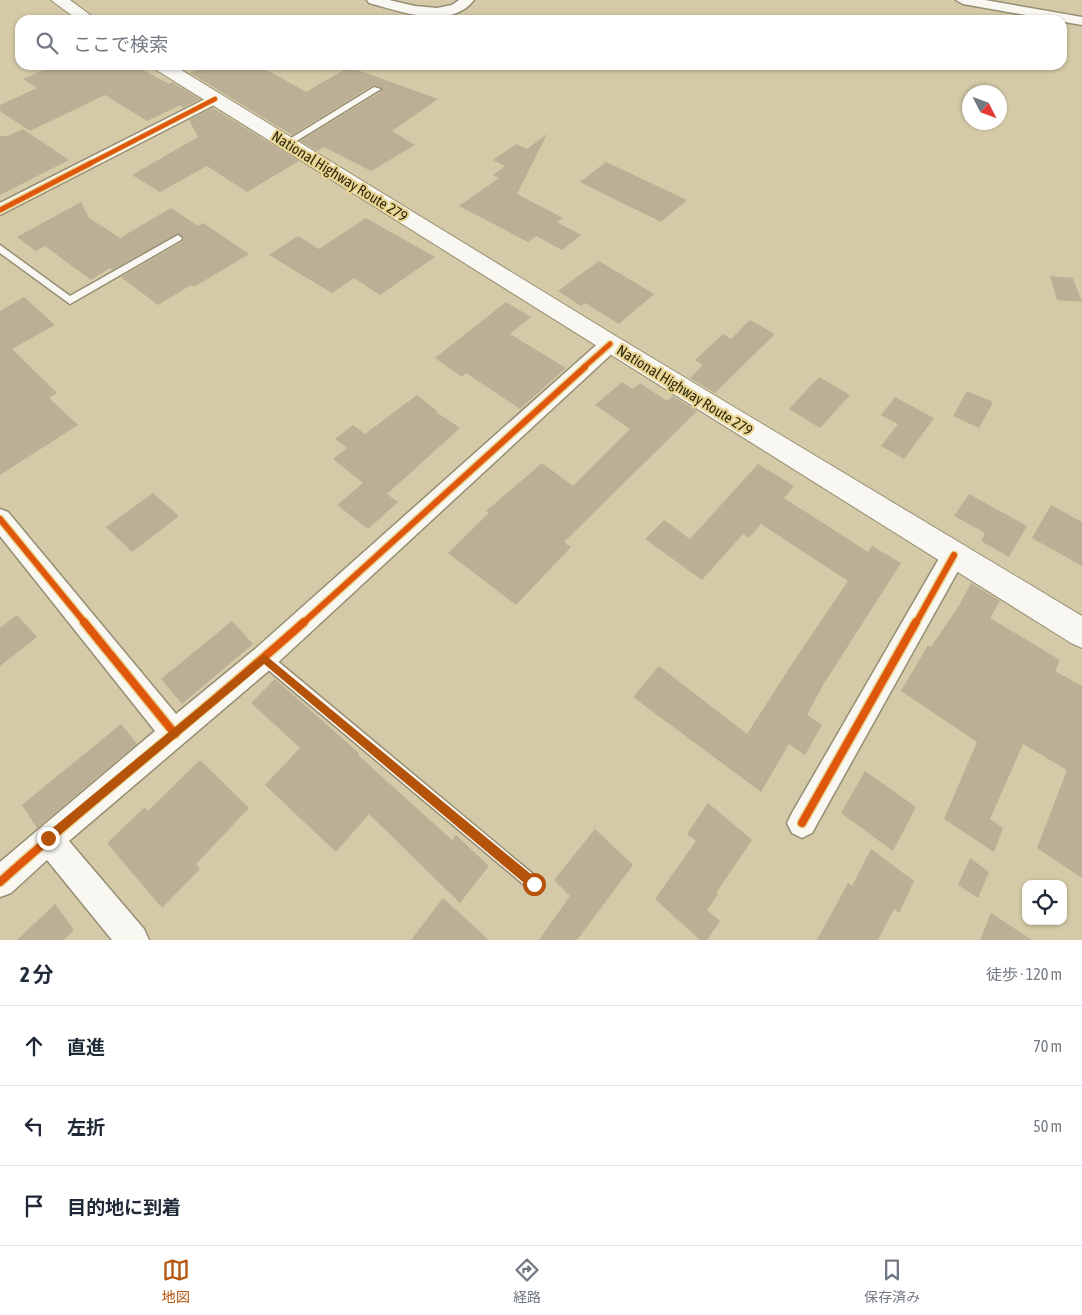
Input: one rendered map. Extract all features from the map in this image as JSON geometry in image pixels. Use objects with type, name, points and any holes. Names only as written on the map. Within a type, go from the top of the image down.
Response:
[{"type":"highway","points":[[59,0],[82,15]]},
{"type":"highway","name":"National Highway Route 279","points":[[169,70],[610,344],[1082,633]]},
{"type":"street","points":[[374,0],[418,10],[438,12],[458,8],[467,0]]},
{"type":"street","points":[[964,0],[1048,15]]},
{"type":"street","points":[[1067,18],[1082,21]]},
{"type":"street","points":[[0,210],[216,99]]},
{"type":"street","points":[[0,882],[48,838],[264,658],[610,344]]},
{"type":"street","points":[[0,519],[175,734]]},
{"type":"street","points":[[802,823],[954,555]]},
{"type":"street","points":[[48,838],[133,940]]},
{"type":"lane","points":[[286,143],[377,89]]},
{"type":"lane","points":[[0,248],[70,301],[178,238]]},
{"type":"lane","points":[[264,658],[534,884]]},
{"type":"building","points":[[43,70],[143,70],[169,84],[172,82],[200,99],[182,108],[181,105],[147,121],[105,95],[30,131],[0,111],[0,105],[37,88],[23,79]]},
{"type":"building","points":[[197,70],[267,70],[306,92],[344,70],[357,70],[438,99],[392,131],[415,145],[371,171],[324,147],[317,151],[300,141],[382,91],[382,87],[373,85],[292,135],[190,73]]},
{"type":"building","points":[[213,108],[299,161],[247,192],[207,166],[160,192],[132,175],[198,137],[189,120]]},
{"type":"building","points":[[23,129],[69,160],[0,195],[0,136],[8,136]]},
{"type":"building","points":[[547,134],[517,194],[563,218],[557,222],[581,235],[562,250],[536,236],[528,242],[459,206],[499,178],[493,175],[505,166],[493,160],[516,144],[527,149]]},
{"type":"building","points":[[606,162],[687,200],[661,222],[580,182]]},
{"type":"building","points":[[81,202],[89,218],[120,238],[171,208],[198,226],[203,223],[249,254],[194,287],[191,285],[158,305],[121,277],[182,242],[184,238],[179,234],[112,270],[110,268],[91,280],[45,246],[36,251],[17,237]]},
{"type":"building","points":[[366,218],[435,257],[380,295],[354,278],[332,293],[269,255],[298,236],[319,249]]},
{"type":"building","points":[[599,261],[654,294],[619,324],[585,303],[581,306],[558,291]]},
{"type":"building","points":[[1050,276],[1073,278],[1082,302],[1057,300]]},
{"type":"building","points":[[24,297],[55,325],[12,349],[57,393],[49,398],[78,425],[0,475],[0,311]]},
{"type":"building","points":[[506,302],[531,317],[510,334],[566,368],[520,409],[466,373],[462,377],[435,358]]},
{"type":"building","points":[[750,320],[775,334],[715,393],[690,378],[703,365],[695,360],[723,334],[731,339]]},
{"type":"building","points":[[819,377],[850,395],[820,428],[789,409]]},
{"type":"building","points":[[622,382],[633,389],[640,383],[667,401],[673,396],[697,411],[564,542],[571,547],[516,605],[448,553],[489,513],[486,511],[542,463],[573,486],[630,429],[595,405]]},
{"type":"building","points":[[967,391],[993,402],[979,428],[953,416]]},
{"type":"building","points":[[417,395],[436,412],[460,428],[387,494],[398,502],[368,529],[337,505],[363,483],[333,459],[347,448],[335,439],[353,425],[365,434]]},
{"type":"building","points":[[895,397],[934,418],[904,459],[881,446],[898,424],[881,415]]},
{"type":"building","points":[[758,464],[794,486],[784,498],[868,552],[872,546],[901,563],[823,685],[807,715],[822,725],[805,755],[789,744],[761,792],[633,697],[659,666],[747,734],[848,581],[761,524],[749,538],[743,534],[702,580],[645,539],[664,520],[690,539]]},
{"type":"building","points":[[153,493],[179,516],[132,552],[106,527]]},
{"type":"building","points":[[969,494],[1027,526],[1009,557],[981,541],[985,533],[954,516]]},
{"type":"building","points":[[1051,505],[1082,522],[1082,566],[1032,538]]},
{"type":"building","points":[[971,583],[1000,601],[990,618],[1060,660],[1055,671],[1082,686],[1082,878],[1037,848],[1067,770],[1023,744],[990,819],[1003,828],[994,852],[944,819],[977,742],[901,691],[928,645],[931,647],[960,604]]},
{"type":"building","points":[[17,615],[37,637],[0,666],[0,628]]},
{"type":"building","points":[[232,621],[253,644],[182,704],[161,679]]},
{"type":"building","points":[[275,679],[359,753],[358,755],[452,840],[456,835],[489,866],[460,903],[369,814],[336,852],[265,785],[300,748],[251,703]]},
{"type":"building","points":[[121,724],[137,744],[37,828],[22,805]]},
{"type":"building","points":[[200,760],[249,808],[196,864],[200,869],[162,908],[107,843],[145,807],[148,811]]},
{"type":"building","points":[[865,771],[916,807],[893,851],[841,813]]},
{"type":"building","points":[[708,803],[752,840],[716,893],[718,894],[707,910],[720,921],[707,940],[700,940],[655,899],[696,841],[687,834]]},
{"type":"building","points":[[595,829],[633,865],[577,940],[539,940],[570,896],[554,880]]},
{"type":"building","points":[[871,849],[914,881],[899,913],[894,909],[878,940],[817,940],[848,883],[852,886]]},
{"type":"building","points":[[970,858],[989,872],[978,898],[958,885]]},
{"type":"building","points":[[443,898],[489,940],[411,940]]},
{"type":"building","points":[[55,904],[74,930],[63,940],[17,940]]},
{"type":"building","points":[[991,913],[1032,940],[980,940]]},
{"type":"cycle path","points":[[0,210],[215,99]]},
{"type":"cycle path","points":[[0,882],[48,839],[264,658],[610,344]]},
{"type":"cycle path","points":[[0,519],[175,734]]},
{"type":"cycle path","points":[[802,823],[954,555]]},
{"type":"route","points":[[48,838],[264,658],[534,884]]}]
